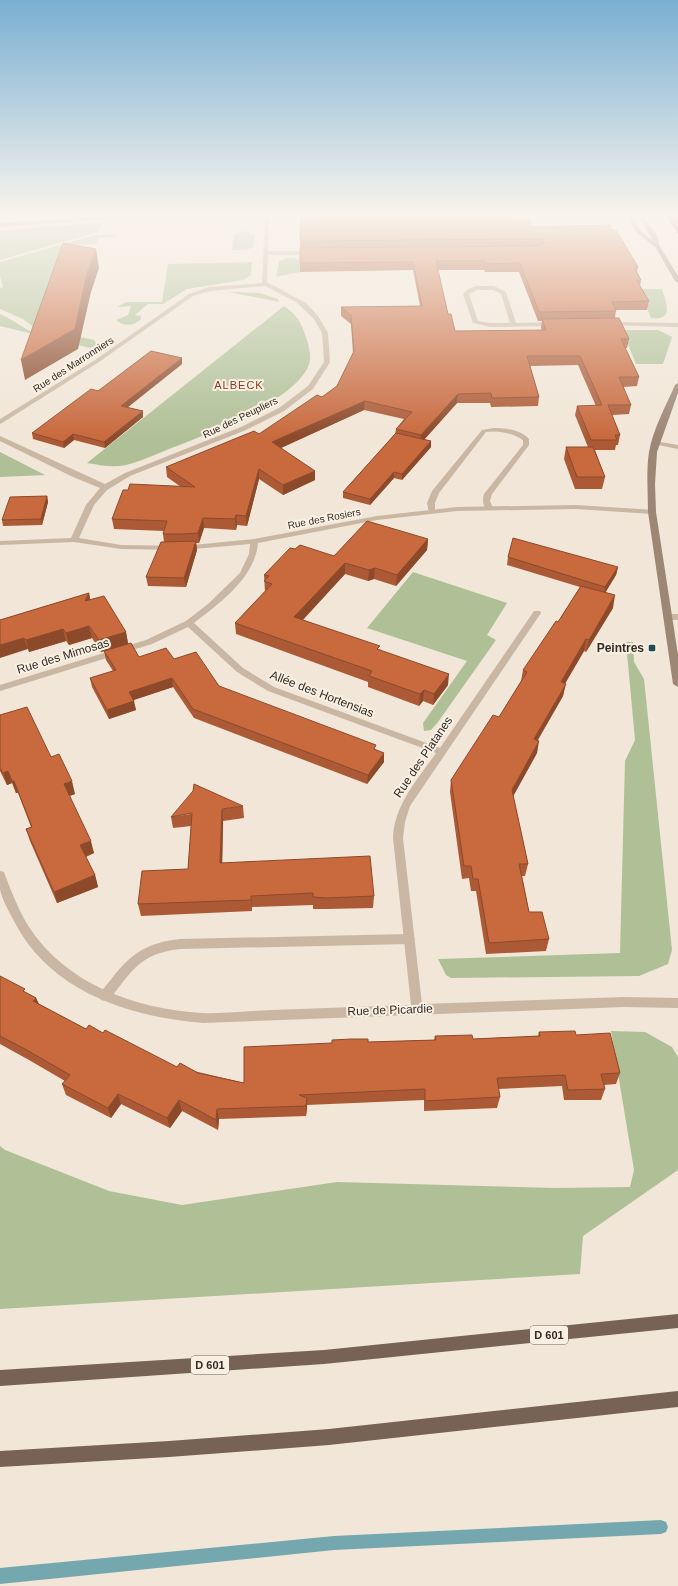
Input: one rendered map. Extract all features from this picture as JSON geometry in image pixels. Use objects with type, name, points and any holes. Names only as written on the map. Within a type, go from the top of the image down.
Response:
[{"type":"main road","name":"D 601","points":[[0,1378],[324,1357],[678,1320]]},
{"type":"main road","points":[[0,1458],[169,1449],[329,1437],[678,1400]]},
{"type":"street","name":"Rue des Marronniers","points":[[0,422],[97,361],[192,295],[206,290]]},
{"type":"street","name":"Rue des Peupliers","points":[[74,540],[96,497],[105,486],[131,473],[207,445],[263,419],[296,399],[318,379],[327,362],[329,351],[325,333],[319,322],[302,303],[277,290]]},
{"type":"street","points":[[470,290],[467,292],[475,322],[490,325],[561,324]]},
{"type":"street","points":[[500,290],[505,294],[514,325]]},
{"type":"street","points":[[600,324],[678,325]]},
{"type":"street","points":[[678,385],[655,443],[652,473],[652,512],[678,684]]},
{"type":"street","points":[[432,511],[431,503],[435,492],[484,431],[493,429],[519,435],[526,439],[526,445],[488,494],[486,501],[489,508]]},
{"type":"street","points":[[0,438],[76,475],[105,486]]},
{"type":"street","points":[[655,443],[678,447]]},
{"type":"street","name":"Rue des Rosiers","points":[[0,543],[74,540],[108,546],[154,548],[220,546],[254,542],[377,518],[432,511],[489,508],[581,507],[652,512]]},
{"type":"street","name":"Rue des Mimosas","points":[[0,688],[149,642],[189,623],[211,606],[243,574],[253,554],[254,542]]},
{"type":"street","name":"Rue des Platanes","points":[[418,1009],[409,939],[398,826],[406,805],[537,613]]},
{"type":"street","points":[[668,617],[678,617]]},
{"type":"street","name":"Allée des Hortensias","points":[[189,623],[240,670],[271,689],[442,752]]},
{"type":"street","name":"Rue de Picardie","points":[[0,875],[12,906],[23,927],[37,946],[53,963],[71,977],[105,996],[130,1006],[159,1013],[203,1018],[624,1002],[678,1003]]},
{"type":"street","points":[[105,996],[141,954],[159,946],[180,944],[409,939]]},
{"type":"green space","points":[[0,290],[52,290],[36,329],[23,319],[0,309]]},
{"type":"green space","points":[[164,290],[185,290],[163,304],[148,304],[135,315],[141,316],[141,319],[136,323],[125,325],[116,320],[128,315],[131,306],[117,307],[126,302],[162,302]]},
{"type":"green space","points":[[639,290],[662,290],[667,305],[666,314],[663,317],[651,318]]},
{"type":"green space","points":[[229,292],[260,293],[278,299],[279,302]]},
{"type":"green space","points":[[284,306],[300,323],[307,341],[310,361],[307,369],[297,382],[281,395],[242,418],[141,461],[116,466],[87,463]]},
{"type":"green space","points":[[0,314],[35,333],[87,338],[94,340],[97,345],[90,348],[0,326]]},
{"type":"green space","points":[[622,330],[658,330],[672,337],[663,364],[636,364]]},
{"type":"green space","points":[[0,452],[45,475],[0,477]]},
{"type":"green space","points":[[413,572],[507,603],[487,635],[496,640],[438,722],[431,730],[424,731],[423,723],[467,661],[367,628]]},
{"type":"green space","points":[[626,642],[633,642],[634,662],[644,679],[672,950],[668,964],[639,976],[451,978],[446,975],[438,959],[620,953],[625,761],[635,740]]},
{"type":"green space","points":[[611,1031],[645,1032],[672,1047],[678,1057],[678,1170],[583,1236],[580,1274],[0,1309],[0,1146],[5,1150],[109,1191],[182,1205],[337,1182],[556,1188],[630,1187],[634,1170]]},
{"type":"building","points":[[46,290],[83,290],[75,329],[21,360]]},
{"type":"building","points":[[419,290],[443,290],[448,314],[451,314],[455,331],[546,330],[542,319],[619,318],[629,339],[621,339],[639,377],[619,377],[631,405],[608,405],[620,435],[615,435],[617,440],[591,440],[577,406],[602,405],[580,356],[527,356],[539,397],[492,398],[491,393],[458,394],[421,435],[396,429],[412,412],[365,401],[272,442],[315,471],[283,485],[259,469],[246,516],[236,515],[235,519],[203,518],[198,533],[182,534],[163,534],[167,521],[112,519],[123,490],[128,490],[130,484],[195,487],[166,467],[254,431],[259,434],[317,395],[322,397],[337,386],[354,351],[351,315],[341,307],[422,306]]},
{"type":"building","points":[[530,290],[642,290],[649,301],[612,302],[616,311],[539,312]]},
{"type":"building","points":[[151,351],[182,358],[121,406],[143,411],[104,442],[73,434],[63,442],[32,433],[91,389],[98,391]]},
{"type":"building","points":[[396,433],[431,441],[402,474],[394,472],[370,499],[343,492]]},
{"type":"building","points":[[566,447],[593,447],[605,477],[577,477]]},
{"type":"building","points":[[47,496],[41,519],[2,520],[10,497]]},
{"type":"building","points":[[367,521],[428,539],[397,575],[375,568],[369,570],[345,563],[294,617],[380,646],[377,649],[449,674],[434,694],[424,690],[420,694],[369,676],[372,671],[235,623],[272,584],[264,581],[269,576],[264,575],[290,548],[295,549],[300,545],[334,556]]},
{"type":"building","points":[[513,538],[618,567],[605,587],[508,557]]},
{"type":"building","points":[[196,541],[184,578],[146,577],[161,542]]},
{"type":"building","points":[[581,586],[615,595],[589,640],[586,639],[561,682],[566,684],[534,739],[539,741],[512,790],[528,864],[519,864],[529,912],[542,912],[549,939],[489,943],[478,879],[473,879],[471,866],[464,866],[451,780],[493,715],[499,717],[527,672],[523,670],[556,621],[558,622]]},
{"type":"building","points":[[89,593],[85,601],[104,596],[126,632],[99,640],[89,626],[66,633],[63,629],[26,640],[24,638],[0,645],[0,620]]},
{"type":"building","points":[[131,643],[139,657],[166,648],[174,659],[196,652],[219,686],[376,745],[374,749],[384,753],[368,775],[193,709],[172,678],[129,692],[134,701],[107,710],[90,678],[116,670],[104,651]]},
{"type":"building","points":[[27,707],[51,757],[59,754],[72,781],[64,784],[91,841],[80,845],[95,875],[54,892],[26,829],[32,827],[14,781],[12,781],[8,771],[3,773],[0,768],[0,715]]},
{"type":"building","points":[[194,784],[243,806],[222,809],[220,863],[370,856],[374,896],[327,898],[313,897],[313,893],[251,896],[251,900],[138,904],[142,871],[188,869],[192,813],[171,817],[193,791]]},
{"type":"building","points":[[0,976],[25,989],[23,991],[36,998],[33,1001],[86,1029],[89,1025],[103,1033],[105,1030],[177,1067],[180,1063],[198,1073],[244,1083],[244,1047],[332,1043],[332,1040],[351,1039],[368,1039],[368,1042],[436,1040],[435,1036],[472,1035],[473,1039],[540,1036],[539,1032],[575,1031],[576,1035],[610,1033],[620,1073],[601,1074],[605,1089],[568,1090],[565,1075],[497,1078],[500,1097],[425,1101],[425,1089],[299,1095],[307,1098],[306,1106],[217,1109],[216,1120],[179,1100],[167,1118],[118,1094],[108,1108],[62,1084],[70,1075],[0,1036]]},
{"type":"waterway","points":[[0,1576],[334,1543],[661,1527]]},
{"type":"place","name":"Peintres","points":[[652,648]]},
{"type":"district","name":"ALBECK","points":[[239,385]]}]
